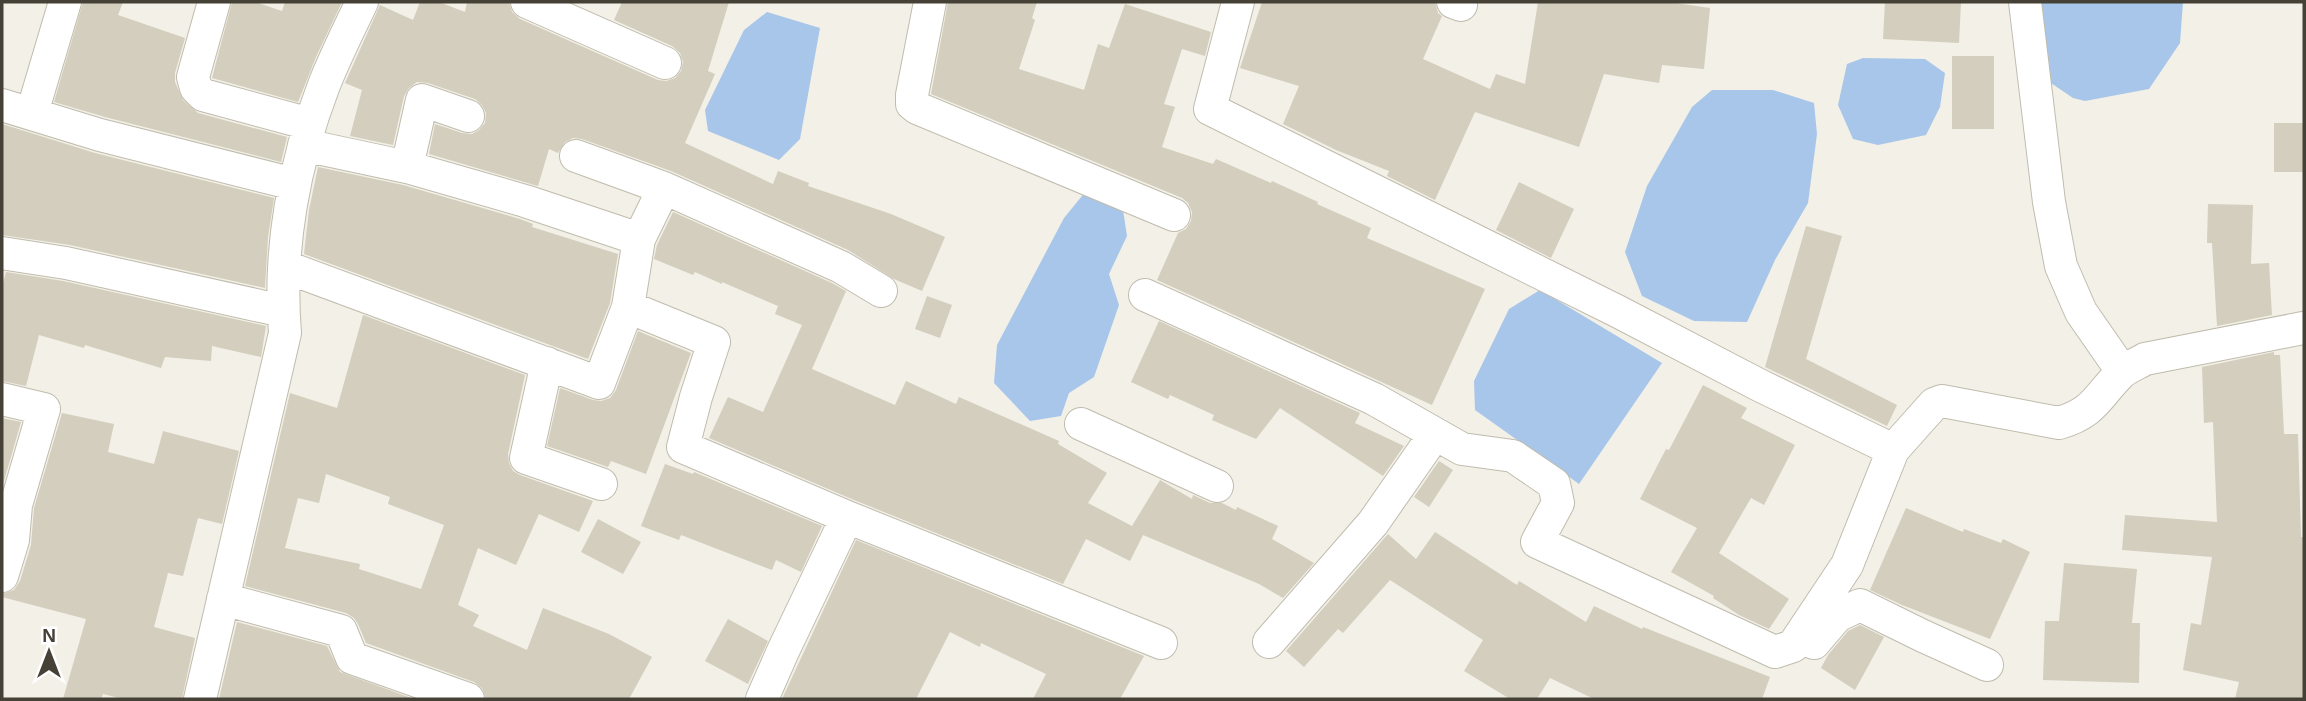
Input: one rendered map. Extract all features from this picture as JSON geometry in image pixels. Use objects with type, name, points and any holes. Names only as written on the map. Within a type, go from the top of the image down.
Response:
[{"type":"street","points":[[32,113],[65,2]]},
{"type":"street","points":[[214,2],[193,77],[199,93],[203,96],[407,167],[525,201],[639,239]]},
{"type":"street","points":[[200,699],[285,333],[288,225],[295,184],[307,134],[325,83],[362,2]]},
{"type":"street","points":[[527,2],[665,63]]},
{"type":"street","points":[[930,2],[912,104],[929,114],[1174,215]]},
{"type":"street","points":[[1238,2],[1210,109],[1893,450]]},
{"type":"street","points":[[2025,2],[2049,202],[2061,266],[2081,312],[2122,371]]},
{"type":"street","points":[[407,167],[422,100],[468,116]]},
{"type":"street","points":[[2,104],[100,135],[295,184]]},
{"type":"street","points":[[576,156],[664,188],[841,267],[881,290]]},
{"type":"street","points":[[286,267],[599,383],[628,307],[639,239],[664,188]]},
{"type":"street","points":[[2,253],[66,263],[284,311]]},
{"type":"street","points":[[1145,295],[1374,399],[1462,449],[1513,456],[1554,484],[1558,503],[1537,542],[1775,652],[1800,660],[1836,615],[1860,605],[1987,665]]},
{"type":"street","points":[[628,307],[714,342],[683,447],[847,517],[1161,643]]},
{"type":"street","points":[[1775,652],[1793,646],[1847,565],[1893,450],[1934,404],[1942,401],[2059,423],[2077,418],[2092,407],[2122,371],[2145,359],[2304,330]]},
{"type":"street","points":[[547,363],[526,458],[601,484]]},
{"type":"street","points":[[2,399],[44,409],[16,505],[2,576]]},
{"type":"street","points":[[1081,424],[1217,486]]},
{"type":"street","points":[[1269,642],[1373,523],[1435,434]]},
{"type":"street","points":[[762,699],[847,517]]},
{"type":"street","points":[[223,599],[341,631],[352,658],[468,699]]},
{"type":"water","points":[[2035,2],[2183,2],[2180,43],[2149,89],[2085,101],[2073,98],[2045,79]]},
{"type":"water","points":[[767,12],[820,28],[800,139],[779,160],[708,131],[705,110],[744,30]]},
{"type":"water","points":[[1863,58],[1925,59],[1945,73],[1940,107],[1926,135],[1878,145],[1853,139],[1838,105],[1847,64]]},
{"type":"water","points":[[1712,90],[1773,90],[1814,103],[1817,134],[1808,203],[1775,260],[1747,322],[1694,321],[1642,296],[1625,252],[1647,186],[1692,107]]},
{"type":"water","points":[[1086,191],[1122,203],[1127,236],[1109,274],[1119,305],[1094,377],[1069,393],[1061,416],[1030,421],[994,383],[997,345],[1064,218]]},
{"type":"water","points":[[1540,290],[1662,363],[1579,484],[1475,410],[1474,381],[1509,309]]},
{"type":"building","points":[[83,2],[123,2],[118,15],[185,38],[175,73],[175,82],[183,100],[198,113],[287,137],[281,162],[54,102]]},
{"type":"building","points":[[232,2],[255,2],[282,11],[285,2],[342,2],[298,102],[212,78]]},
{"type":"building","points":[[420,2],[439,2],[465,12],[467,2],[509,2],[512,12],[520,19],[658,80],[666,81],[675,78],[681,71],[683,62],[680,53],[672,46],[614,20],[622,2],[729,2],[708,71],[715,74],[685,143],[773,184],[778,171],[809,183],[808,186],[891,214],[945,237],[922,291],[894,279],[848,250],[671,171],[582,139],[573,138],[565,142],[558,153],[549,149],[538,186],[429,154],[435,124],[472,134],[485,123],[486,113],[475,99],[428,83],[417,82],[404,96],[393,145],[350,136],[362,90],[345,83],[380,5],[413,20]]},
{"type":"building","points":[[948,2],[1037,2],[1032,18],[1035,20],[1019,69],[1084,90],[1098,44],[1109,48],[1125,4],[1211,32],[1205,56],[1182,49],[1164,104],[1175,107],[1162,147],[1213,164],[1216,159],[1271,183],[1272,181],[1371,228],[1367,238],[1485,289],[1432,405],[1157,280],[1178,233],[1186,229],[1191,221],[1192,212],[1182,198],[931,94]]},
{"type":"building","points":[[1262,2],[1435,2],[1438,13],[1442,16],[1423,59],[1490,89],[1496,74],[1525,84],[1538,2],[1669,2],[1710,8],[1704,69],[1662,65],[1659,83],[1604,74],[1579,147],[1475,112],[1435,200],[1387,176],[1389,171],[1336,150],[1283,124],[1299,86],[1240,68]]},
{"type":"building","points":[[1885,2],[1961,2],[1959,43],[1883,39]]},
{"type":"building","points":[[1952,56],[1994,56],[1994,129],[1952,129]]},
{"type":"building","points":[[2274,123],[2304,123],[2304,172],[2274,172]]},
{"type":"building","points":[[2,124],[95,153],[274,198],[265,288],[70,245],[2,235]]},
{"type":"building","points":[[318,167],[403,185],[520,219],[533,224],[532,227],[618,254],[610,303],[588,359],[304,254]]},
{"type":"building","points":[[1519,182],[1574,209],[1551,258],[1496,230]]},
{"type":"building","points":[[2208,204],[2253,205],[2251,264],[2269,263],[2272,315],[2217,326],[2212,243],[2207,243]]},
{"type":"building","points":[[673,212],[846,291],[812,369],[895,405],[906,381],[956,404],[959,397],[1059,441],[1058,444],[1107,473],[1088,503],[1132,526],[1160,480],[1192,499],[1193,495],[1210,503],[1222,503],[1236,510],[1237,507],[1278,526],[1272,539],[1314,563],[1283,598],[1259,584],[1143,535],[1130,561],[1086,539],[1063,584],[709,438],[728,397],[763,412],[802,325],[775,314],[778,306],[722,282],[695,272],[693,275],[654,259],[657,245]]},
{"type":"building","points":[[1806,226],[1842,236],[1806,359],[1897,405],[1887,426],[1765,367]]},
{"type":"building","points":[[6,272],[63,281],[266,326],[261,357],[212,346],[211,361],[165,357],[161,368],[85,345],[84,348],[39,335],[26,386],[2,381],[2,287]]},
{"type":"building","points":[[927,296],[952,305],[940,338],[915,329]]},
{"type":"building","points":[[363,315],[525,375],[508,454],[513,471],[593,501],[579,532],[539,514],[516,565],[478,548],[458,605],[479,615],[473,626],[527,650],[543,608],[609,634],[652,657],[629,699],[486,699],[482,688],[474,682],[366,643],[354,618],[346,613],[245,586],[290,393],[337,408]],"holes":[[[326,474],[390,497],[388,504],[444,525],[421,589],[359,569],[360,564],[285,548],[298,498],[319,503]]]},
{"type":"building","points":[[1159,321],[1360,413],[1355,423],[1404,446],[1383,476],[1280,408],[1256,439],[1212,420],[1214,415],[1170,395],[1168,399],[1131,382]]},
{"type":"building","points":[[638,331],[691,353],[646,474],[611,461],[608,467],[547,446],[560,388],[593,400],[610,398],[616,390]]},
{"type":"building","points":[[2274,352],[2274,355],[2280,355],[2284,434],[2298,434],[2301,537],[2304,537],[2304,699],[2235,699],[2239,682],[2183,670],[2191,623],[2201,625],[2212,557],[2122,550],[2125,515],[2217,522],[2213,422],[2204,423],[2202,367]]},
{"type":"building","points":[[1703,385],[1747,408],[1741,418],[1795,445],[1764,505],[1751,498],[1719,553],[1789,599],[1769,629],[1739,615],[1713,598],[1714,596],[1671,572],[1697,528],[1640,499]]},
{"type":"building","points":[[62,413],[114,424],[108,452],[154,464],[163,431],[239,451],[222,524],[198,518],[183,576],[168,573],[154,627],[195,638],[182,699],[123,699],[103,694],[101,699],[63,699],[86,619],[2,597],[2,594],[14,590],[20,581],[31,545],[34,508]]},
{"type":"building","points":[[2,418],[21,422],[2,488]]},
{"type":"building","points":[[1439,461],[1453,470],[1429,507],[1414,497]]},
{"type":"building","points":[[665,464],[693,474],[694,472],[822,526],[801,572],[776,560],[772,570],[681,535],[679,540],[641,526]]},
{"type":"building","points":[[1906,508],[1963,532],[1964,529],[2001,543],[2003,539],[2030,552],[1990,639],[1870,590]]},
{"type":"building","points":[[598,519],[641,542],[623,574],[581,552]]},
{"type":"building","points":[[1435,532],[1517,585],[1519,581],[1586,622],[1594,606],[1642,629],[1643,627],[1770,677],[1762,699],[1594,699],[1550,678],[1537,699],[1510,699],[1464,671],[1483,640],[1390,580],[1343,633],[1338,629],[1304,667],[1286,651],[1388,534],[1416,559]]},
{"type":"building","points":[[856,540],[1144,656],[1120,699],[1033,699],[1046,674],[981,643],[980,647],[950,632],[916,699],[782,699]]},
{"type":"building","points":[[2064,563],[2137,569],[2132,623],[2140,623],[2139,683],[2043,680],[2045,621],[2059,621]]},
{"type":"building","points":[[728,619],[768,641],[748,684],[705,661]]},
{"type":"building","points":[[237,622],[327,646],[340,672],[414,699],[219,699]]},
{"type":"building","points":[[1860,625],[1884,637],[1855,690],[1821,668],[1848,631]]}]
